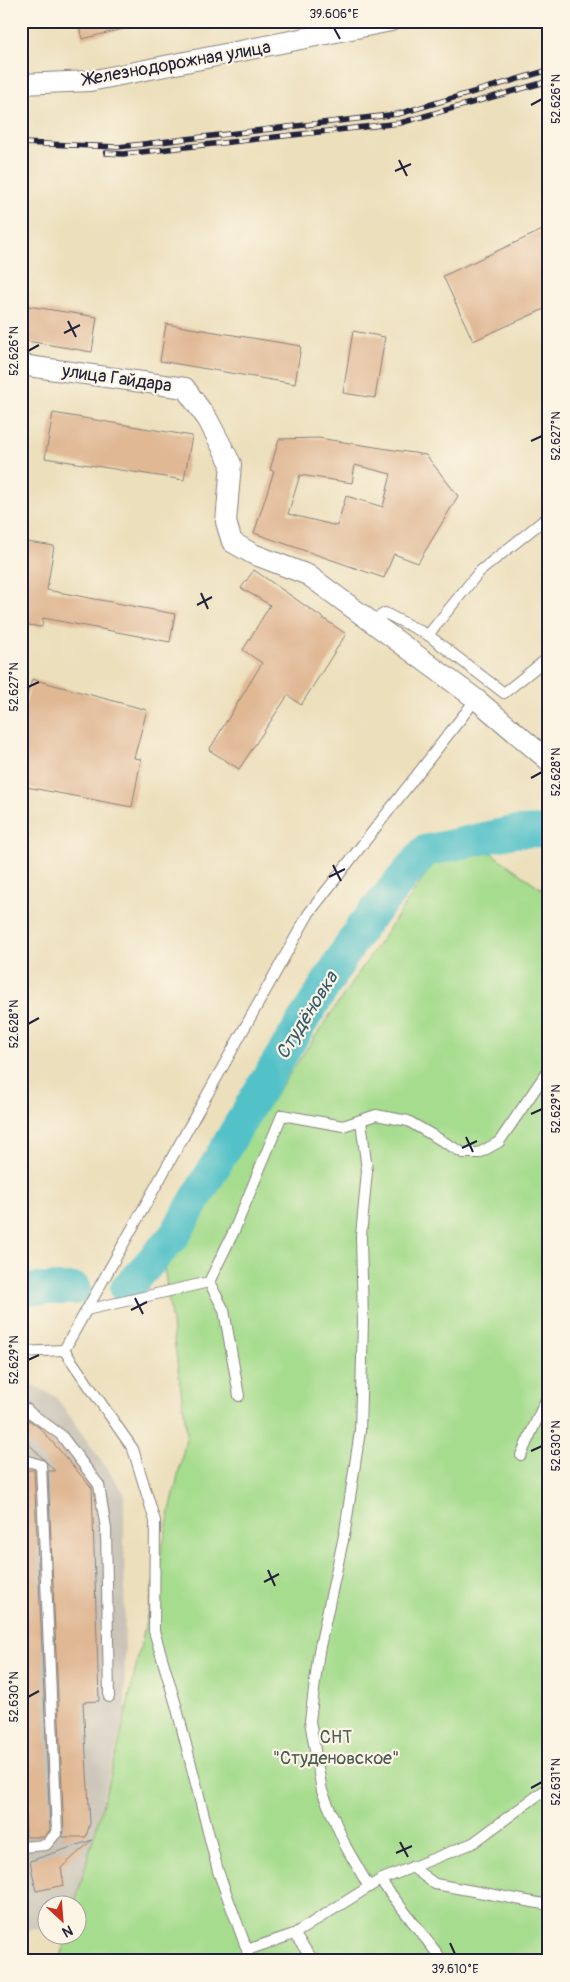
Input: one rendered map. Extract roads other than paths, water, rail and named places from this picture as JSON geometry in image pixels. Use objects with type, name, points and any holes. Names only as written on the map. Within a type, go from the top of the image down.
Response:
[{"type":"street","name":"Железнодорожная улица","points":[[21,84],[90,81],[391,21]]},
{"type":"street","name":"улица Гайдара","points":[[21,365],[186,388],[208,420],[231,464],[226,522],[232,542],[254,554],[308,575],[371,622]]},
{"type":"street","points":[[371,622],[476,699],[549,761]]},
{"type":"lane","points":[[428,634],[479,572],[549,516]]},
{"type":"lane","points":[[371,622],[385,613],[428,634],[504,693],[549,657]]},
{"type":"lane","points":[[64,1350],[309,913],[476,699]]},
{"type":"lane","points":[[209,1282],[234,1231],[282,1115],[343,1126],[376,1115],[408,1121],[463,1153],[479,1154],[499,1142],[549,1070]]},
{"type":"lane","points":[[361,1120],[367,1171],[361,1236],[363,1322],[360,1431],[345,1531],[319,1651],[310,1721],[322,1791],[346,1847],[369,1887]]},
{"type":"lane","points":[[86,1310],[209,1282]]},
{"type":"lane","points":[[209,1282],[224,1310],[239,1396]]},
{"type":"lane","points":[[21,1352],[64,1350]]},
{"type":"lane","points":[[64,1350],[133,1449],[139,1467],[155,1521],[154,1631],[176,1706],[218,1871],[248,1950],[248,1961]]},
{"type":"lane","points":[[521,1456],[549,1393]]},
{"type":"lane","points":[[23,1411],[61,1435],[99,1485],[106,1529],[108,1697]]},
{"type":"lane","points":[[21,1458],[41,1465],[58,1832],[46,1846],[21,1846]]},
{"type":"lane","points":[[248,1950],[294,1934],[380,1880],[473,1843],[549,1787]]},
{"type":"lane","points":[[412,1867],[436,1884],[549,1905]]},
{"type":"lane","points":[[380,1880],[444,1961]]},
{"type":"lane","points":[[294,1934],[314,1961]]},
{"type":"waterway","name":"Студёновка","points":[[126,1289],[174,1236],[253,1101],[362,926],[425,851],[513,832],[549,831]]},
{"type":"waterway","name":"Студёновка","points":[[21,1289],[75,1289]]},
{"type":"railway","points":[[21,143],[118,147],[398,114],[549,70]]},
{"type":"railway","points":[[106,153],[123,154],[400,123],[549,81]]},
{"type":"park label","name":"СНТ \"Студеновское\"","points":[[336,1747]]}]
